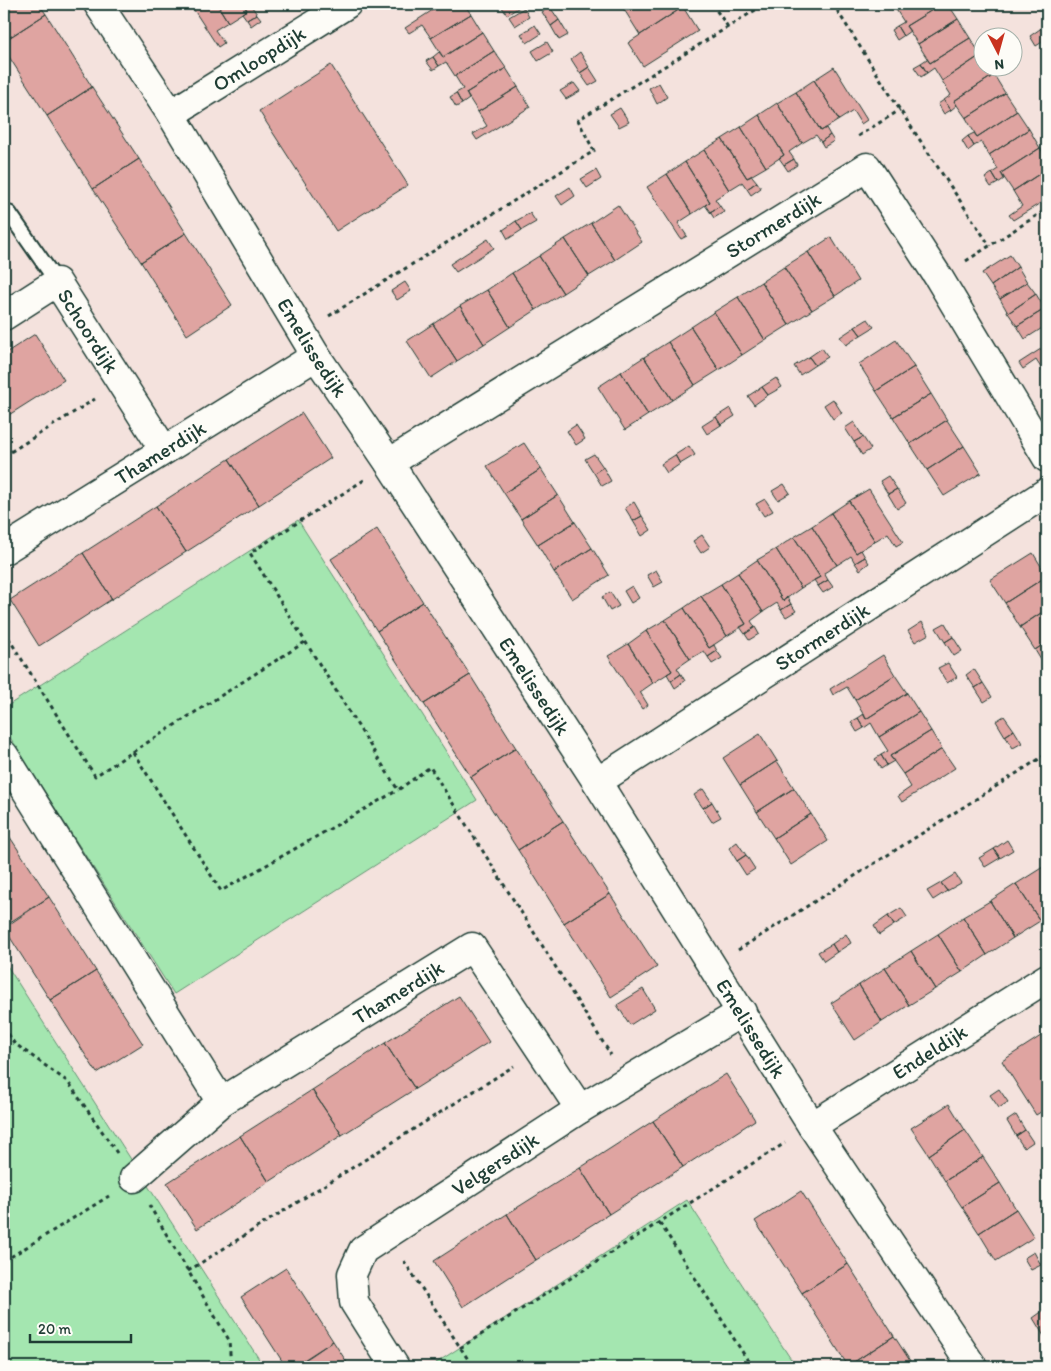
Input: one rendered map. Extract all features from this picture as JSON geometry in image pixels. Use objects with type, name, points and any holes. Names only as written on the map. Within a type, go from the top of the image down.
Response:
[{"type":"street","name":"Emelissedijk","points":[[98,4],[171,114],[309,344],[597,782],[812,1126],[973,1367]]},
{"type":"street","name":"Omloopdijk","points":[[171,114],[347,4]]},
{"type":"street","name":"Stormerdijk","points":[[389,463],[867,167],[938,278],[1047,458]]},
{"type":"street","name":"Schoordijk","points":[[4,316],[57,282],[164,450]]},
{"type":"street","name":"Thamerdijk","points":[[4,550],[164,450],[309,344]]},
{"type":"street","name":"Stormerdijk","points":[[597,782],[1047,492]]},
{"type":"street","points":[[4,755],[221,1102]]},
{"type":"street","name":"Thamerdijk","points":[[134,1178],[221,1102],[472,948],[580,1109]]},
{"type":"street","name":"Endeldijk","points":[[812,1126],[1047,978]]},
{"type":"street","name":"Velgersdijk","points":[[396,1367],[354,1302],[352,1274],[363,1250],[580,1109],[742,1012]]},
{"type":"lane","points":[[4,212],[9,213],[57,282]]},
{"type":"path","points":[[712,4],[728,27]]},
{"type":"path","points":[[309,344],[594,151],[578,120],[765,4]]},
{"type":"path","points":[[833,4],[990,246]]},
{"type":"path","points":[[1043,4],[1047,10]]},
{"type":"path","points":[[938,278],[1047,209]]},
{"type":"path","name":"Schoordijk","points":[[4,456],[120,383]]},
{"type":"path","points":[[389,463],[250,554],[398,790]]},
{"type":"path","points":[[4,631],[96,776],[305,642]]},
{"type":"path","points":[[133,752],[221,891],[398,790],[430,767],[628,1081]]},
{"type":"path","points":[[712,967],[1047,754]]},
{"type":"path","points":[[188,1271],[540,1050]]},
{"type":"path","points":[[460,1348],[812,1126]]},
{"type":"path","points":[[4,1261],[111,1195],[134,1178]]},
{"type":"path","points":[[660,1223],[752,1367]]},
{"type":"path","points":[[387,1235],[473,1367]]},
{"type":"green space","points":[[298,520],[477,800],[174,994],[4,728],[4,708]]},
{"type":"green space","points":[[4,961],[264,1367],[4,1367]]},
{"type":"green space","points":[[687,1200],[796,1367],[438,1367],[436,1363]]},
{"type":"building","points":[[4,4],[39,4],[46,14],[4,41]]},
{"type":"building","points":[[190,4],[217,4],[228,22],[215,30],[224,43],[218,47]]},
{"type":"building","points":[[217,4],[243,4],[247,10],[228,22]]},
{"type":"building","points":[[243,4],[256,4],[252,7],[257,14],[247,20],[242,13],[247,10]]},
{"type":"building","points":[[442,4],[464,4],[471,14],[431,38],[422,25],[409,33],[405,28]]},
{"type":"building","points":[[500,4],[520,4],[521,6],[507,15]]},
{"type":"building","points":[[620,4],[637,4],[625,11]]},
{"type":"building","points":[[637,4],[681,4],[683,7],[640,35],[625,11]]},
{"type":"building","points":[[902,4],[942,4],[906,26],[910,31],[903,36],[897,26],[904,22],[895,8]]},
{"type":"building","points":[[942,4],[948,4],[958,19],[918,44],[906,26]]},
{"type":"building","points":[[550,7],[559,20],[551,26],[542,12]]},
{"type":"building","points":[[683,7],[698,31],[643,66],[628,43]]},
{"type":"building","points":[[524,8],[529,17],[515,26],[509,17]]},
{"type":"building","points":[[46,14],[92,87],[47,116],[4,49],[4,41]]},
{"type":"building","points":[[257,14],[261,19],[251,26],[247,20]]},
{"type":"building","points":[[471,14],[482,32],[443,57],[431,38]]},
{"type":"building","points":[[958,19],[970,38],[930,63],[918,44]]},
{"type":"building","points":[[559,20],[568,35],[559,40],[551,26]]},
{"type":"building","points":[[535,25],[541,34],[527,43],[521,34]]},
{"type":"building","points":[[897,26],[903,36],[897,40],[891,30]]},
{"type":"building","points":[[1043,27],[1047,33],[1047,39],[1036,46],[1030,36]]},
{"type":"building","points":[[482,32],[494,51],[455,76],[446,62],[439,66],[433,57],[439,52],[443,57]]},
{"type":"building","points":[[970,38],[974,44],[974,60],[942,81],[934,68],[927,73],[921,63],[927,59],[930,63]]},
{"type":"building","points":[[547,42],[553,52],[538,61],[532,51]]},
{"type":"building","points":[[494,51],[506,68],[466,93],[469,99],[462,104],[456,93],[463,89],[455,76]]},
{"type":"building","points":[[580,52],[589,67],[580,73],[571,59]]},
{"type":"building","points":[[433,57],[439,66],[433,70],[426,61]]},
{"type":"building","points":[[974,60],[974,78],[989,78],[954,101],[957,105],[951,110],[944,100],[951,95],[942,81]]},
{"type":"building","points":[[921,63],[927,73],[921,77],[914,67]]},
{"type":"building","points":[[331,65],[408,185],[336,231],[259,111]]},
{"type":"building","points":[[589,67],[598,81],[589,86],[580,73]]},
{"type":"building","points":[[834,67],[867,120],[861,124],[853,111],[839,120],[814,80]]},
{"type":"building","points":[[506,68],[518,87],[478,112],[466,93]]},
{"type":"building","points":[[989,78],[996,78],[1005,93],[966,118],[954,101]]},
{"type":"building","points":[[814,80],[839,120],[821,131],[796,92]]},
{"type":"building","points":[[574,83],[580,91],[566,99],[560,91]]},
{"type":"building","points":[[659,83],[667,97],[657,104],[649,88]]},
{"type":"building","points":[[92,87],[139,159],[93,189],[47,116]]},
{"type":"building","points":[[518,87],[530,107],[477,140],[473,134],[487,126],[478,112]]},
{"type":"building","points":[[796,92],[821,131],[826,128],[830,135],[821,142],[816,135],[802,143],[777,103]]},
{"type":"building","points":[[456,93],[462,104],[456,107],[450,97]]},
{"type":"building","points":[[1005,93],[1017,111],[977,137],[966,118]]},
{"type":"building","points":[[944,100],[951,110],[944,114],[938,104]]},
{"type":"building","points":[[777,103],[802,143],[789,152],[794,159],[784,165],[779,158],[784,155],[759,115]]},
{"type":"building","points":[[620,108],[629,122],[619,127],[610,114]]},
{"type":"building","points":[[1017,111],[1029,129],[989,155],[981,142],[974,146],[968,136],[974,133],[977,137]]},
{"type":"building","points":[[759,115],[784,155],[766,167],[741,127]]},
{"type":"building","points":[[741,127],[766,167],[747,178],[722,139]]},
{"type":"building","points":[[1029,129],[1040,148],[1001,173],[1004,179],[998,183],[992,173],[998,169],[989,155]]},
{"type":"building","points":[[830,135],[834,141],[824,147],[821,142]]},
{"type":"building","points":[[968,136],[974,146],[968,151],[962,141]]},
{"type":"building","points":[[722,139],[747,178],[752,176],[757,182],[747,189],[742,182],[729,190],[704,150]]},
{"type":"building","points":[[1040,148],[1047,158],[1047,169],[1013,191],[1001,173]]},
{"type":"building","points":[[704,150],[729,190],[715,199],[720,206],[710,212],[705,205],[710,202],[685,162]]},
{"type":"building","points":[[139,159],[186,233],[141,262],[93,189]]},
{"type":"building","points":[[794,159],[797,165],[788,171],[784,165]]},
{"type":"building","points":[[685,162],[710,202],[692,214],[667,174]]},
{"type":"building","points":[[1047,169],[1047,199],[1013,220],[1009,215],[1022,206],[1013,191]]},
{"type":"building","points":[[596,170],[601,179],[587,188],[581,179]]},
{"type":"building","points":[[992,173],[998,183],[991,187],[985,178]]},
{"type":"building","points":[[667,174],[692,214],[678,223],[687,236],[681,239],[647,187]]},
{"type":"building","points":[[757,182],[761,188],[751,195],[747,189]]},
{"type":"building","points":[[570,187],[575,196],[562,205],[556,196]]},
{"type":"building","points":[[618,205],[642,242],[615,260],[591,223]]},
{"type":"building","points":[[720,206],[724,212],[714,218],[710,212]]},
{"type":"building","points":[[530,213],[536,222],[522,230],[516,221]]},
{"type":"building","points":[[516,221],[522,230],[508,239],[503,230]]},
{"type":"building","points":[[591,223],[615,260],[589,276],[565,239]]},
{"type":"building","points":[[186,233],[232,305],[187,335],[141,262]]},
{"type":"building","points":[[831,237],[858,281],[835,296],[808,252]]},
{"type":"building","points":[[488,239],[494,248],[456,272],[450,264]]},
{"type":"building","points":[[565,239],[589,276],[563,293],[539,256]]},
{"type":"building","points":[[808,252],[835,296],[812,310],[784,267]]},
{"type":"building","points":[[1010,255],[1018,267],[991,286],[982,273]]},
{"type":"building","points":[[539,256],[563,293],[536,310],[512,273]]},
{"type":"building","points":[[784,267],[812,310],[789,325],[761,282]]},
{"type":"building","points":[[1018,267],[1027,282],[1000,299],[991,286]]},
{"type":"building","points":[[512,273],[536,310],[510,327],[487,290]]},
{"type":"building","points":[[405,282],[411,291],[397,300],[391,291]]},
{"type":"building","points":[[761,282],[789,325],[765,340],[738,297]]},
{"type":"building","points":[[1027,282],[1036,294],[1008,313],[1000,299]]},
{"type":"building","points":[[487,290],[510,327],[484,344],[460,306]]},
{"type":"building","points":[[1036,294],[1045,309],[1017,326],[1008,313]]},
{"type":"building","points":[[738,297],[765,340],[742,355],[714,312]]},
{"type":"building","points":[[460,306],[484,344],[457,361],[433,324]]},
{"type":"building","points":[[1045,309],[1047,312],[1047,325],[1025,339],[1017,326]]},
{"type":"building","points":[[714,312],[742,355],[719,370],[691,327]]},
{"type":"building","points":[[868,319],[874,327],[861,335],[855,327]]},
{"type":"building","points":[[433,324],[457,361],[431,378],[407,341]]},
{"type":"building","points":[[691,327],[719,370],[695,385],[668,342]]},
{"type":"building","points":[[855,327],[861,335],[846,345],[840,337]]},
{"type":"building","points":[[35,334],[64,380],[4,418],[4,354]]},
{"type":"building","points":[[896,340],[914,367],[876,391],[859,364]]},
{"type":"building","points":[[668,342],[695,385],[672,400],[644,357]]},
{"type":"building","points":[[1047,345],[1047,372],[1045,374],[1036,360],[1023,369],[1019,363]]},
{"type":"building","points":[[822,348],[828,357],[815,365],[809,357]]},
{"type":"building","points":[[644,357],[672,400],[648,415],[621,372]]},
{"type":"building","points":[[809,357],[815,365],[800,375],[794,366]]},
{"type":"building","points":[[914,367],[931,394],[893,417],[876,391]]},
{"type":"building","points":[[621,372],[648,415],[625,430],[598,387]]},
{"type":"building","points":[[776,378],[782,387],[768,395],[762,387]]},
{"type":"building","points":[[762,387],[768,395],[754,405],[748,396]]},
{"type":"building","points":[[1047,392],[1047,406],[1041,396]]},
{"type":"building","points":[[931,394],[947,420],[910,444],[893,417]]},
{"type":"building","points":[[833,399],[842,413],[833,419],[824,405]]},
{"type":"building","points":[[730,408],[735,416],[721,425],[716,417]]},
{"type":"building","points":[[302,413],[331,458],[259,505],[229,459]]},
{"type":"building","points":[[716,417],[721,425],[707,434],[702,426]]},
{"type":"building","points":[[947,420],[964,446],[927,470],[910,444]]},
{"type":"building","points":[[854,422],[863,437],[854,442],[845,428]]},
{"type":"building","points":[[576,425],[585,439],[576,445],[567,431]]},
{"type":"building","points":[[863,437],[871,449],[862,455],[854,442]]},
{"type":"building","points":[[524,443],[541,469],[504,493],[487,466]]},
{"type":"building","points":[[689,446],[695,455],[680,464],[675,455]]},
{"type":"building","points":[[964,446],[981,473],[944,496],[927,470]]},
{"type":"building","points":[[594,454],[603,467],[594,473],[585,459]]},
{"type":"building","points":[[675,455],[680,464],[667,473],[661,464]]},
{"type":"building","points":[[229,459],[259,505],[186,552],[156,506]]},
{"type":"building","points":[[603,467],[611,481],[602,486],[594,473]]},
{"type":"building","points":[[541,469],[558,495],[521,519],[504,493]]},
{"type":"building","points":[[888,476],[897,489],[888,494],[880,481]]},
{"type":"building","points":[[784,484],[790,493],[778,500],[772,491]]},
{"type":"building","points":[[869,489],[903,542],[896,546],[888,533],[875,541],[849,501]]},
{"type":"building","points":[[897,489],[906,503],[897,509],[888,494]]},
{"type":"building","points":[[558,495],[575,522],[538,545],[521,519]]},
{"type":"building","points":[[765,499],[773,511],[764,516],[756,504]]},
{"type":"building","points":[[849,501],[875,541],[856,553],[831,513]]},
{"type":"building","points":[[634,502],[642,516],[633,521],[625,508]]},
{"type":"building","points":[[156,506],[186,552],[112,599],[83,553]]},
{"type":"building","points":[[831,513],[856,553],[861,550],[865,557],[855,563],[851,556],[837,565],[812,526]]},
{"type":"building","points":[[642,516],[651,530],[642,536],[633,521]]},
{"type":"building","points":[[575,522],[592,548],[554,572],[538,545]]},
{"type":"building","points":[[812,526],[837,565],[824,573],[828,580],[818,586],[814,580],[820,577],[794,537]]},
{"type":"building","points":[[377,529],[423,602],[377,631],[331,559]]},
{"type":"building","points":[[702,535],[710,547],[701,553],[693,541]]},
{"type":"building","points":[[794,537],[820,577],[801,588],[776,549]]},
{"type":"building","points":[[592,548],[609,575],[572,599],[554,572]]},
{"type":"building","points":[[776,549],[801,588],[783,601],[757,560]]},
{"type":"building","points":[[83,553],[112,599],[39,646],[10,600]]},
{"type":"building","points":[[1033,553],[1047,576],[1005,603],[990,580]]},
{"type":"building","points":[[865,557],[869,563],[860,570],[855,563]]},
{"type":"building","points":[[757,560],[783,601],[787,597],[791,604],[781,610],[777,603],[763,612],[738,573]]},
{"type":"building","points":[[656,570],[663,582],[654,587],[647,575]]},
{"type":"building","points":[[738,573],[763,612],[751,621],[755,627],[745,634],[740,627],[746,624],[721,584]]},
{"type":"building","points":[[1047,576],[1047,609],[1020,627],[1005,603]]},
{"type":"building","points":[[828,580],[833,587],[823,593],[818,586]]},
{"type":"building","points":[[721,584],[746,624],[727,636],[701,596]]},
{"type":"building","points":[[632,586],[639,598],[631,603],[624,591]]},
{"type":"building","points":[[610,592],[619,606],[610,611],[602,597]]},
{"type":"building","points":[[701,596],[727,636],[709,648],[684,608]]},
{"type":"building","points":[[423,602],[470,675],[424,704],[377,631]]},
{"type":"building","points":[[791,604],[796,611],[786,617],[781,610]]},
{"type":"building","points":[[684,608],[709,648],[714,645],[717,651],[708,657],[704,651],[690,659],[665,620]]},
{"type":"building","points":[[1047,609],[1047,642],[1035,650],[1020,627]]},
{"type":"building","points":[[665,620],[690,659],[677,668],[681,674],[671,681],[667,674],[672,671],[646,631]]},
{"type":"building","points":[[922,622],[929,634],[915,642],[908,631]]},
{"type":"building","points":[[945,623],[953,637],[945,642],[936,628]]},
{"type":"building","points":[[755,627],[759,634],[749,640],[745,634]]},
{"type":"building","points":[[646,631],[672,671],[653,683],[628,644]]},
{"type":"building","points":[[953,637],[962,651],[954,656],[945,642]]},
{"type":"building","points":[[1047,642],[1047,670],[1035,650]]},
{"type":"building","points":[[628,644],[653,683],[640,692],[648,705],[642,709],[608,656]]},
{"type":"building","points":[[717,651],[722,658],[712,664],[708,657]]},
{"type":"building","points":[[883,655],[895,675],[855,700],[847,687],[833,695],[830,689]]},
{"type":"building","points":[[948,663],[957,677],[947,683],[938,668]]},
{"type":"building","points":[[974,669],[983,683],[975,688],[966,675]]},
{"type":"building","points":[[681,674],[685,681],[675,688],[671,681]]},
{"type":"building","points":[[470,675],[516,748],[471,777],[424,704]]},
{"type":"building","points":[[895,675],[907,693],[866,719],[855,700]]},
{"type":"building","points":[[983,683],[992,697],[984,702],[975,688]]},
{"type":"building","points":[[907,693],[919,712],[879,737],[871,723],[864,728],[858,718],[864,714],[866,719]]},
{"type":"building","points":[[919,712],[931,731],[890,756],[894,761],[887,765],[881,755],[888,751],[879,737]]},
{"type":"building","points":[[1004,716],[1014,730],[1005,736],[996,721]]},
{"type":"building","points":[[858,718],[864,728],[857,732],[851,722]]},
{"type":"building","points":[[1014,730],[1022,743],[1013,748],[1005,736]]},
{"type":"building","points":[[931,731],[942,749],[903,774],[890,756]]},
{"type":"building","points":[[760,734],[777,761],[740,785],[723,758]]},
{"type":"building","points":[[516,748],[563,821],[518,850],[471,777]]},
{"type":"building","points":[[942,749],[955,768],[902,802],[898,796],[911,787],[903,774]]},
{"type":"building","points":[[881,755],[887,765],[881,769],[875,759]]},
{"type":"building","points":[[777,761],[794,788],[757,812],[740,785]]},
{"type":"building","points":[[794,788],[811,814],[774,838],[757,812]]},
{"type":"building","points":[[703,789],[712,802],[703,808],[694,795]]},
{"type":"building","points":[[712,802],[721,817],[712,822],[703,808]]},
{"type":"building","points":[[811,814],[828,841],[791,865],[774,838]]},
{"type":"building","points":[[563,821],[610,894],[564,923],[518,850]]},
{"type":"building","points":[[4,828],[49,897],[4,926]]},
{"type":"building","points":[[1007,840],[1013,850],[1000,858],[994,849]]},
{"type":"building","points":[[737,842],[746,855],[737,861],[729,848]]},
{"type":"building","points":[[994,849],[1000,858],[985,867],[979,858]]},
{"type":"building","points":[[746,855],[755,869],[746,875],[737,861]]},
{"type":"building","points":[[1043,867],[1047,874],[1047,917],[1040,921],[1016,884]]},
{"type":"building","points":[[955,874],[961,883],[947,891],[941,883]]},
{"type":"building","points":[[941,883],[947,891],[933,900],[927,891]]},
{"type":"building","points":[[1016,884],[1040,921],[1013,938],[990,901]]},
{"type":"building","points":[[610,894],[657,967],[611,997],[564,923]]},
{"type":"building","points":[[49,897],[96,971],[50,1000],[4,928]]},
{"type":"building","points":[[990,901],[1013,938],[987,955],[963,917]]},
{"type":"building","points":[[901,908],[907,917],[894,925],[888,916]]},
{"type":"building","points":[[888,916],[894,925],[879,935],[874,926]]},
{"type":"building","points":[[963,917],[987,955],[962,972],[938,934]]},
{"type":"building","points":[[846,934],[851,943],[837,952],[832,944]]},
{"type":"building","points":[[938,934],[962,972],[935,989],[911,951]]},
{"type":"building","points":[[832,944],[837,952],[824,961],[818,952]]},
{"type":"building","points":[[911,951],[935,989],[909,1005],[885,968]]},
{"type":"building","points":[[885,968],[909,1005],[882,1022],[859,985]]},
{"type":"building","points":[[96,971],[143,1044],[97,1073],[50,1000]]},
{"type":"building","points":[[859,985],[882,1022],[855,1040],[831,1003]]},
{"type":"building","points":[[643,989],[655,1009],[630,1025],[617,1005]]},
{"type":"building","points":[[459,996],[489,1042],[415,1089],[385,1043]]},
{"type":"building","points":[[1047,1032],[1047,1108],[1036,1115],[1002,1061]]},
{"type":"building","points":[[385,1043],[415,1089],[342,1135],[312,1090]]},
{"type":"building","points":[[726,1074],[755,1120],[683,1167],[653,1121]]},
{"type":"building","points":[[999,1089],[1008,1102],[999,1108],[990,1095]]},
{"type":"building","points":[[312,1090],[342,1135],[269,1182],[240,1136]]},
{"type":"building","points":[[949,1104],[965,1130],[929,1155],[911,1128]]},
{"type":"building","points":[[1016,1115],[1025,1130],[1016,1136],[1007,1121]]},
{"type":"building","points":[[653,1121],[683,1167],[609,1214],[580,1168]]},
{"type":"building","points":[[965,1130],[983,1157],[945,1181],[929,1155]]},
{"type":"building","points":[[1025,1130],[1033,1142],[1024,1148],[1016,1136]]},
{"type":"building","points":[[240,1136],[269,1182],[197,1229],[167,1183]]},
{"type":"building","points":[[983,1157],[1000,1183],[962,1207],[945,1181]]},
{"type":"building","points":[[580,1168],[609,1214],[536,1260],[507,1214]]},
{"type":"building","points":[[1047,1171],[1047,1187],[1040,1176]]},
{"type":"building","points":[[1000,1183],[1016,1209],[979,1233],[962,1207]]},
{"type":"building","points":[[801,1191],[848,1264],[802,1293],[755,1221]]},
{"type":"building","points":[[1016,1209],[1034,1237],[996,1261],[979,1233]]},
{"type":"building","points":[[507,1214],[536,1260],[463,1307],[434,1261]]},
{"type":"building","points":[[1034,1252],[1041,1265],[1031,1270],[1024,1258]]},
{"type":"building","points":[[848,1264],[894,1336],[848,1366],[802,1293]]},
{"type":"building","points":[[286,1268],[333,1341],[293,1367],[286,1367],[241,1297]]},
{"type":"building","points":[[1047,1308],[1047,1341],[1033,1318]]},
{"type":"building","points":[[894,1336],[914,1367],[848,1366]]},
{"type":"building","points":[[333,1341],[350,1367],[293,1367],[311,1356]]}]
